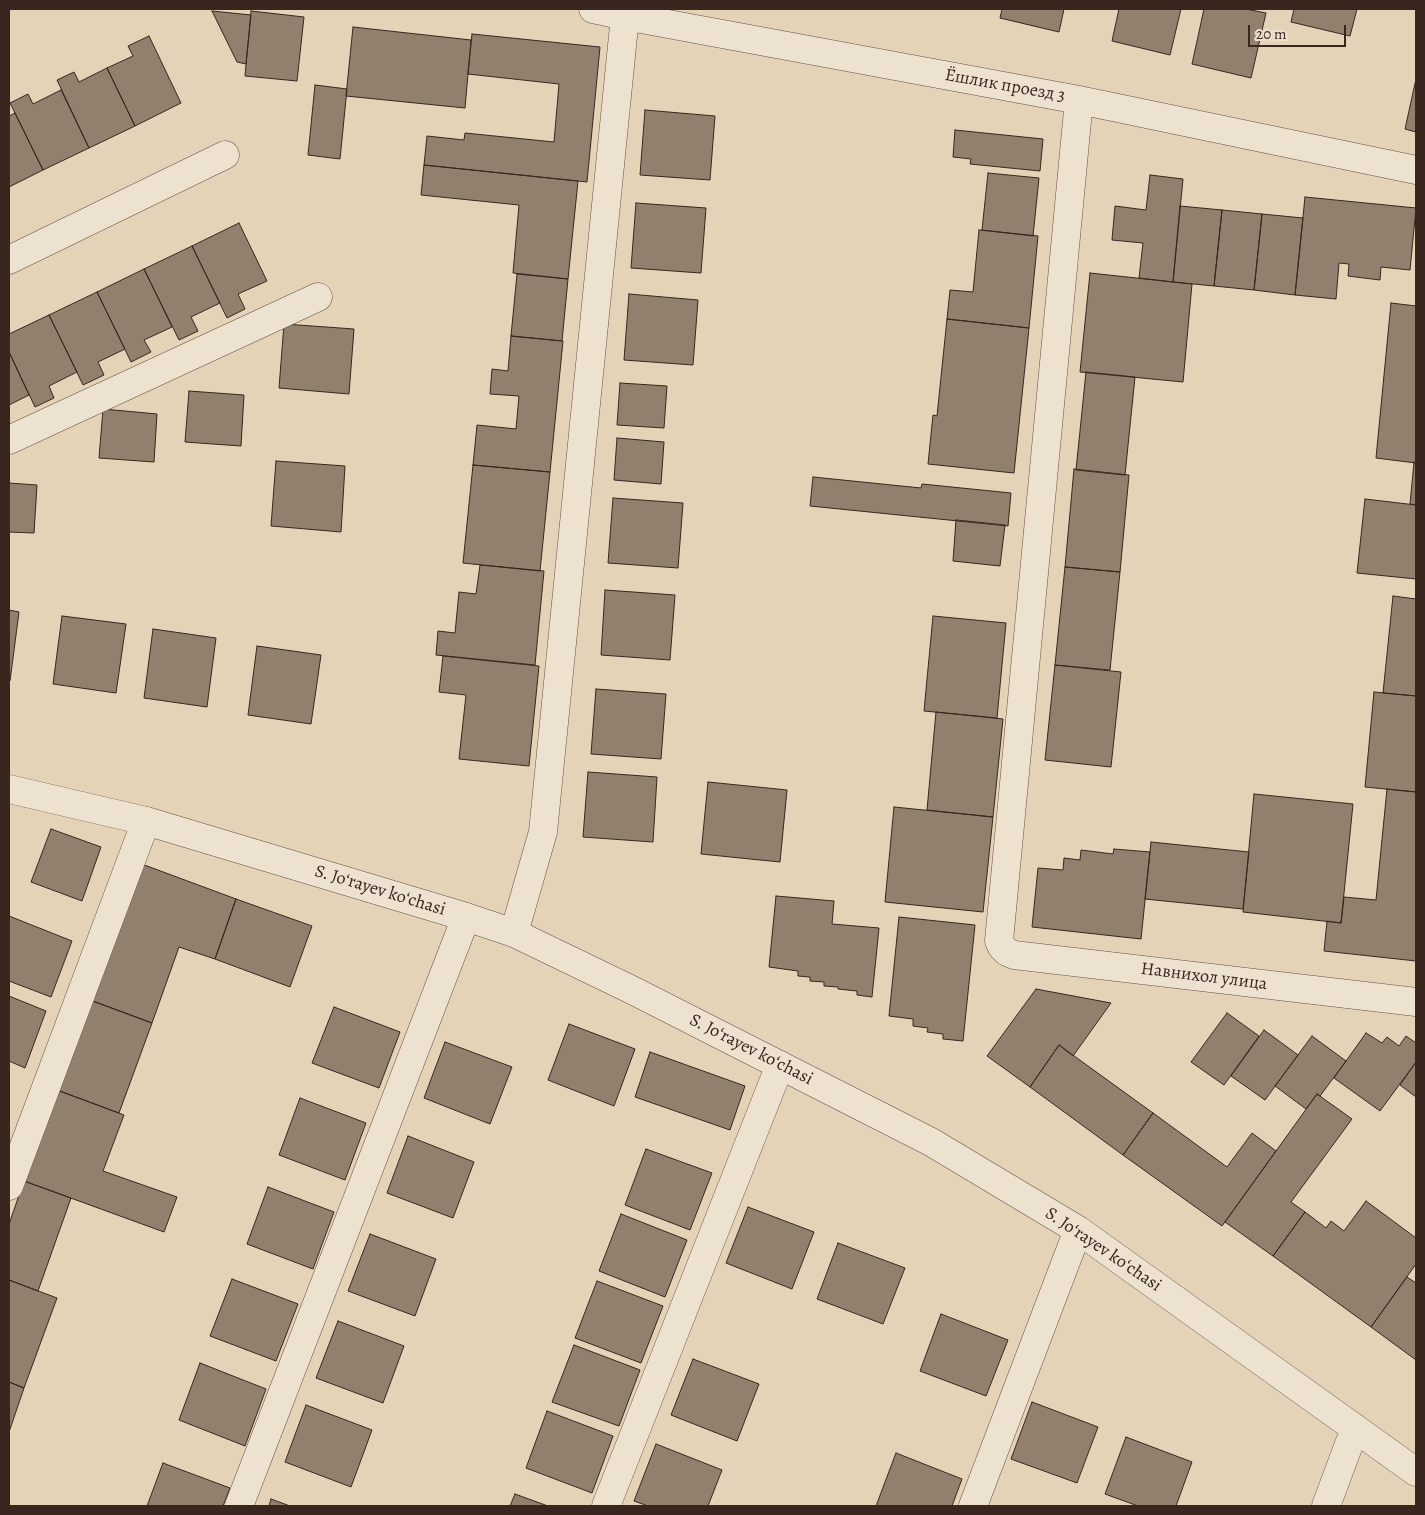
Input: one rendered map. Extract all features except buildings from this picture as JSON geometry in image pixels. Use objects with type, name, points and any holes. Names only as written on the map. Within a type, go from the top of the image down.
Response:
[{"type":"street","name":"Ёшлик проезд 3","points":[[593,9],[1079,100],[1416,170]]},
{"type":"street","points":[[514,933],[543,832],[626,16]]},
{"type":"street","name":"Навнихол улица","points":[[1079,100],[999,941],[1007,952],[1014,955],[1416,1002]]},
{"type":"street","points":[[9,260],[225,155]]},
{"type":"street","points":[[9,440],[318,297]]},
{"type":"street","name":"S. Joʻrayev koʻchasi","points":[[9,789],[146,821],[466,917],[514,933],[632,990],[931,1142],[1078,1230],[1416,1472]]},
{"type":"street","points":[[9,1186],[146,821]]},
{"type":"street","points":[[239,1506],[466,917]]},
{"type":"street","points":[[606,1506],[780,1065]]},
{"type":"street","points":[[972,1506],[1078,1230]]},
{"type":"street","points":[[1326,1506],[1355,1428]]}]
